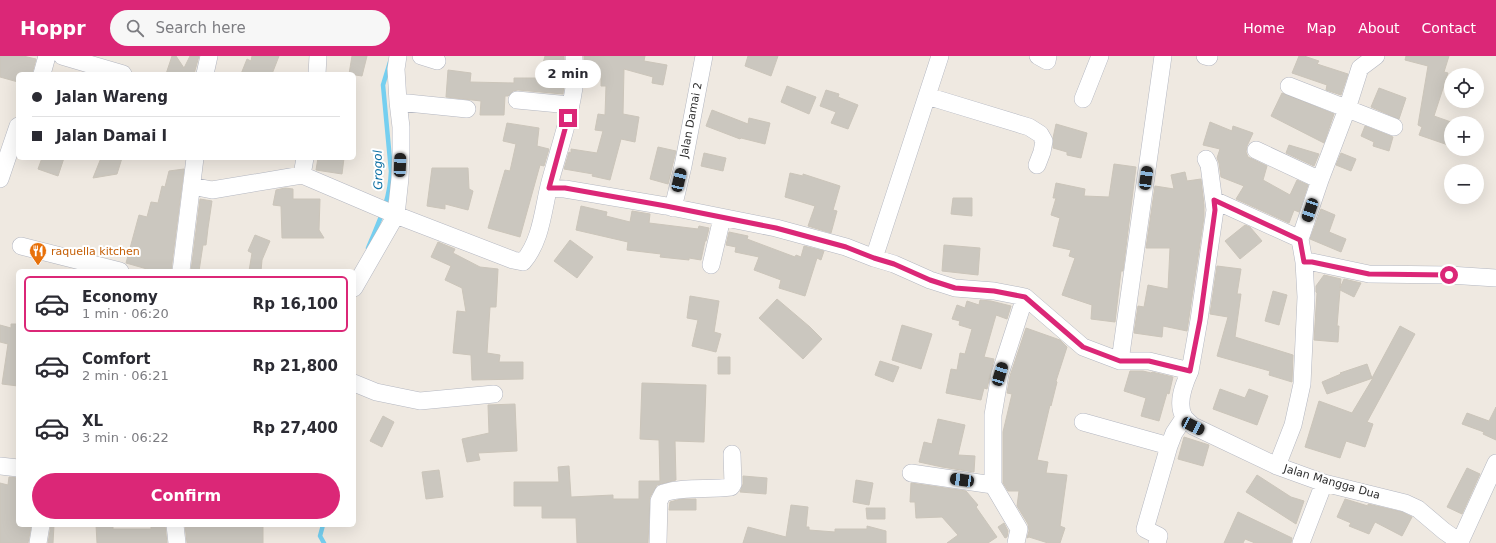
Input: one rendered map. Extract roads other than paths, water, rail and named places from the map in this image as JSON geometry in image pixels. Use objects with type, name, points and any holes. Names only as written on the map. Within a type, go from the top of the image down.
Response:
[{"type":"street","points":[[43,72],[47,56]]},
{"type":"street","points":[[62,56],[116,72]]},
{"type":"street","points":[[205,72],[209,56]]},
{"type":"street","points":[[317,72],[318,56]]},
{"type":"street","points":[[356,283],[400,178],[401,127],[396,69],[398,56]]},
{"type":"street","points":[[421,56],[437,61]]},
{"type":"street","points":[[192,186],[212,190],[302,175],[386,210],[514,260],[523,262],[529,255],[542,219],[569,111],[575,79],[574,56]]},
{"type":"street","name":"Jalan Damai 2","points":[[673,208],[683,166],[704,56]]},
{"type":"street","points":[[1038,56],[1047,61],[1048,56]]},
{"type":"street","points":[[1083,99],[1100,56]]},
{"type":"street","points":[[1120,361],[1163,56]]},
{"type":"street","points":[[1277,466],[1293,425],[1302,384],[1306,297],[1304,262],[1300,240],[1320,180],[1347,109],[1359,62],[1376,56]]},
{"type":"street","points":[[874,258],[927,96],[937,57]]},
{"type":"street","points":[[1289,86],[1394,127]]},
{"type":"street","points":[[927,96],[1028,128],[1040,134],[1044,141],[1037,165]]},
{"type":"street","points":[[517,100],[569,111]]},
{"type":"street","points":[[398,102],[467,109]]},
{"type":"street","points":[[0,179],[16,132]]},
{"type":"street","points":[[1256,150],[1320,180]]},
{"type":"street","points":[[1157,543],[1159,536],[1144,529],[1169,446],[1174,433],[1184,418],[1182,411],[1182,392],[1190,371],[1200,320],[1215,210],[1209,165],[1206,159]]},
{"type":"street","points":[[181,269],[195,160]]},
{"type":"street","points":[[302,175],[305,160]]},
{"type":"street","points":[[549,188],[565,188],[776,228],[846,247],[894,264],[930,280],[955,288],[994,291],[1025,297],[1083,347],[1120,361],[1149,361],[1190,371]]},
{"type":"street","points":[[1214,200],[1300,240]]},
{"type":"street","points":[[711,265],[722,218]]},
{"type":"street","points":[[22,246],[112,269]]},
{"type":"street","points":[[1304,262],[1312,262],[1369,274],[1449,275],[1496,278]]},
{"type":"street","points":[[1016,543],[1019,529],[993,485],[992,416],[1000,374],[1025,297]]},
{"type":"street","points":[[356,384],[376,392],[420,401],[494,394]]},
{"type":"street","name":"Jalan Mangga Dua","points":[[1184,418],[1193,426],[1277,466],[1324,483],[1415,506],[1444,531],[1461,542]]},
{"type":"street","points":[[1083,422],[1169,446]]},
{"type":"street","points":[[658,543],[659,501],[663,493],[670,490],[730,487],[733,484],[732,454]]},
{"type":"street","points":[[1461,542],[1496,463]]},
{"type":"street","points":[[0,466],[16,468]]},
{"type":"street","points":[[911,473],[993,485]]},
{"type":"street","points":[[1301,543],[1324,483]]},
{"type":"street","points":[[38,543],[41,527]]},
{"type":"street","points":[[175,527],[177,543]]},
{"type":"waterway","name":"Grogol","points":[[368,248],[389,192],[391,171],[383,85],[390,62]]},
{"type":"waterway","name":"Grogol","points":[[322,527],[320,536],[324,543]]},
{"type":"place","name":"raquella kitchen","points":[[38,266]]}]
